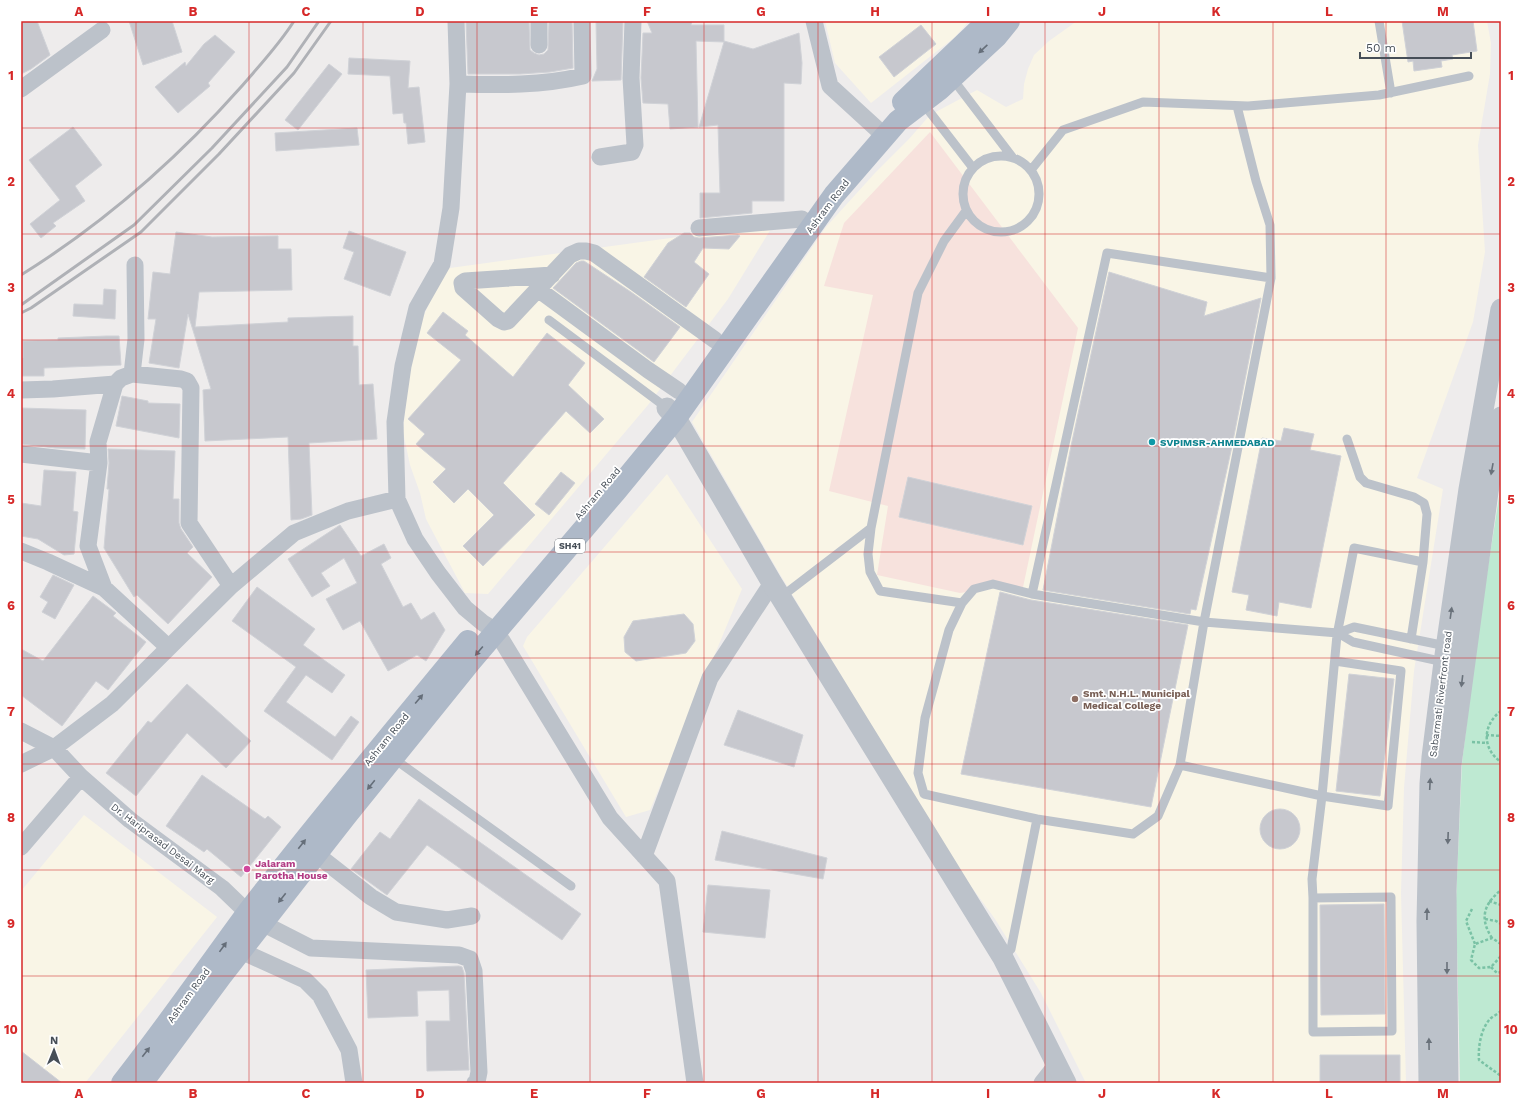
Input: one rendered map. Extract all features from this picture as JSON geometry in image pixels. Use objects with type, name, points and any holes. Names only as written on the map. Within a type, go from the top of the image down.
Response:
[{"type":"main road","name":"Ashram Road","points":[[672,413],[679,391],[824,187],[880,133],[898,121],[988,21]]},
{"type":"main road","name":"Ashram Road","points":[[918,97],[952,78],[996,37],[1010,21]]},
{"type":"main road","name":"Ashram Road","points":[[122,1083],[255,918],[398,724],[607,503],[880,133]]},
{"type":"main road","name":"Ashram Road","points":[[142,1083],[241,951],[255,918],[316,854],[393,758],[489,627]]},
{"type":"street","points":[[456,21],[458,84],[451,208],[442,264],[417,308],[403,366],[395,422],[397,499],[415,539],[464,608],[489,627],[610,818],[667,881],[695,1083]]},
{"type":"street","points":[[539,21],[539,45]]},
{"type":"street","points":[[458,84],[511,86],[558,82],[583,76],[582,21]]},
{"type":"street","points":[[600,158],[632,152],[635,145],[631,78],[633,21]]},
{"type":"street","points":[[814,21],[830,86],[880,133]]},
{"type":"street","points":[[21,89],[102,30]]},
{"type":"street","points":[[699,228],[802,219]]},
{"type":"street","points":[[552,275],[464,281],[462,283],[464,288],[498,319],[508,322],[573,253],[586,251],[594,253],[715,340]]},
{"type":"street","points":[[132,374],[136,339],[136,265]]},
{"type":"street","points":[[539,290],[679,391]]},
{"type":"street","name":"Sabarmati Riverfront road","points":[[1448,1083],[1446,891],[1442,758],[1469,489],[1501,309]]},
{"type":"street","points":[[104,588],[88,546],[99,463],[98,442],[114,384],[121,378],[132,374],[181,379],[187,381],[190,388],[189,523],[231,586]]},
{"type":"street","points":[[21,390],[114,384]]},
{"type":"street","points":[[672,413],[776,590],[1003,958],[1066,1083]]},
{"type":"street","name":"Sabarmati Riverfront road","points":[[1452,652],[1488,492],[1501,417]]},
{"type":"street","points":[[21,454],[99,463]]},
{"type":"street","points":[[21,764],[54,748],[112,704],[231,586],[294,533],[348,511],[397,499]]},
{"type":"street","points":[[21,551],[104,588],[168,647]]},
{"type":"street","points":[[644,856],[710,678],[776,590]]},
{"type":"street","name":"Dr. Hariprasad Desai Marg","points":[[21,731],[54,748],[81,777],[130,820],[222,888],[255,918],[311,948],[459,955],[470,959],[474,971],[479,1072],[475,1083]]},
{"type":"street","name":"Sabarmati Riverfront road","points":[[1429,1083],[1427,921],[1430,784],[1442,758]]},
{"type":"street","points":[[21,847],[81,777]]},
{"type":"street","points":[[316,854],[371,897],[396,912],[447,920],[472,916]]},
{"type":"street","points":[[241,951],[304,980],[320,994],[349,1050],[354,1083]]},
{"type":"street","points":[[1042,1083],[1057,1064]]},
{"type":"lane","points":[[1379,21],[1391,92]]},
{"type":"lane","points":[[1031,170],[1063,130],[1143,102],[1248,106],[1302,102],[1379,95],[1469,76]]},
{"type":"lane","points":[[952,78],[1014,158],[1031,170],[1039,190],[1036,210],[1022,226],[1002,233],[981,227],[966,211],[963,188],[973,168],[992,157],[1014,158]]},
{"type":"lane","points":[[918,97],[973,168]]},
{"type":"lane","points":[[1237,106],[1256,182],[1270,225],[1272,278],[1204,622],[1180,765],[1158,816],[1133,834],[1037,819],[924,794],[918,773],[925,718],[949,630],[962,603],[974,589],[993,584],[1032,594],[1204,622],[1338,633],[1354,627],[1411,639],[1452,652]]},
{"type":"lane","points":[[962,603],[880,591],[870,572],[868,554],[871,528],[918,293],[944,242],[966,211]]},
{"type":"lane","points":[[1032,594],[1107,253],[1272,278]]},
{"type":"lane","points":[[549,320],[672,413]]},
{"type":"lane","points":[[1347,439],[1360,477],[1366,483],[1414,497],[1424,503],[1428,514],[1423,562],[1411,639]]},
{"type":"lane","points":[[776,590],[871,528]]},
{"type":"lane","points":[[1314,898],[1391,897],[1392,1031],[1313,1032],[1314,898],[1312,879],[1322,796],[1338,633],[1354,548],[1423,562]]},
{"type":"lane","points":[[1338,633],[1353,642],[1452,652]]},
{"type":"lane","points":[[1180,765],[1322,796],[1388,806],[1402,671],[1335,661]]},
{"type":"lane","points":[[393,758],[571,886]]},
{"type":"lane","points":[[1003,958],[1011,948],[1037,819]]},
{"type":"path","points":[[1501,711],[1493,718],[1488,726],[1486,735],[1490,750],[1494,757],[1501,762]]},
{"type":"path","points":[[1486,735],[1501,736]]},
{"type":"path","points":[[1464,742],[1487,743]]},
{"type":"path","points":[[1501,890],[1491,898],[1486,908],[1485,919],[1487,930],[1492,938],[1501,944],[1501,949]]},
{"type":"path","points":[[1490,901],[1501,905]]},
{"type":"path","points":[[1472,909],[1466,921],[1475,944],[1471,960],[1479,968],[1491,967],[1501,956]]},
{"type":"path","points":[[1485,919],[1496,921],[1501,924]]},
{"type":"path","points":[[1475,944],[1492,938]]},
{"type":"path","points":[[1491,967],[1497,972],[1501,972]]},
{"type":"path","points":[[1501,1011],[1490,1019],[1482,1034],[1478,1049],[1478,1060],[1501,1076]]},
{"type":"shaded area","points":[[825,21],[969,21],[955,37],[871,103],[835,63]]},
{"type":"shaded area","points":[[1077,21],[1487,21],[1491,43],[1490,74],[1478,145],[1485,252],[1473,322],[1417,478],[1443,489],[1414,671],[1404,788],[1401,893],[1406,1083],[1086,1083],[1041,993],[995,919],[957,867],[778,571],[692,422],[826,227],[930,115],[977,90],[1006,107],[1023,99],[1024,84],[1034,55],[1049,41]]},
{"type":"shaded area","points":[[930,132],[1078,328],[1022,592],[1000,587],[960,593],[877,575],[888,506],[829,491],[873,295],[824,286],[844,223]]},
{"type":"shaded area","points":[[774,224],[728,299],[648,405],[488,594],[465,593],[426,519],[420,493],[410,465],[403,432],[407,387],[417,331],[444,270]]},
{"type":"shaded area","points":[[667,474],[742,589],[650,810],[626,817],[523,646],[527,637]]},
{"type":"shaded area","points":[[84,815],[217,917],[85,1083],[21,1083],[21,891]]},
{"type":"green space","points":[[1501,484],[1501,1083],[1460,1083],[1456,901],[1462,763],[1477,638]]},
{"type":"building","points":[[21,21],[37,21],[50,55],[31,69],[21,74]]},
{"type":"building","points":[[129,21],[172,21],[182,52],[143,65]]},
{"type":"building","points":[[466,21],[529,21],[530,50],[539,55],[544,54],[548,50],[549,21],[572,21],[573,68],[550,72],[520,74],[468,74]]},
{"type":"building","points":[[596,21],[623,21],[621,80],[592,81],[597,69]]},
{"type":"building","points":[[647,21],[692,21],[691,25],[724,25],[724,41],[753,49],[799,33],[802,63],[801,84],[784,83],[784,201],[752,201],[752,213],[700,218],[700,193],[720,193],[718,125],[699,127],[724,42],[696,41],[698,127],[670,129],[668,104],[643,103],[641,78],[643,33],[652,33]]},
{"type":"building","points":[[1402,21],[1473,21],[1477,51],[1452,55],[1453,59],[1441,61],[1442,67],[1414,71],[1413,61],[1408,62]]},
{"type":"building","points":[[921,25],[936,44],[894,77],[879,57]]},
{"type":"building","points":[[215,35],[235,52],[208,83],[210,86],[178,113],[155,87],[185,62],[186,66],[204,44]]},
{"type":"building","points":[[349,58],[410,61],[408,88],[419,87],[425,142],[408,144],[406,123],[404,123],[403,113],[393,114],[390,76],[348,74]]},
{"type":"building","points":[[329,64],[342,74],[298,130],[285,120]]},
{"type":"building","points":[[73,127],[102,165],[75,186],[85,201],[53,223],[56,226],[41,238],[30,224],[60,200],[29,160]]},
{"type":"building","points":[[357,128],[359,145],[276,151],[275,133]]},
{"type":"building","points":[[349,231],[406,252],[390,296],[344,279],[354,252],[343,248]]},
{"type":"building","points":[[176,232],[212,237],[278,236],[278,249],[291,249],[292,290],[199,292],[195,327],[288,322],[288,318],[353,316],[353,346],[358,346],[359,385],[373,384],[377,439],[309,443],[312,515],[301,519],[291,520],[288,437],[205,441],[203,390],[211,389],[188,314],[179,368],[149,363],[156,319],[148,319],[153,272],[170,274]]},
{"type":"building","points":[[684,233],[690,233],[694,237],[699,238],[740,236],[729,249],[703,248],[694,262],[709,274],[686,307],[644,277],[668,243]]},
{"type":"building","points":[[584,261],[631,292],[680,327],[654,362],[553,288],[576,263]]},
{"type":"building","name":"SVPIMSR-AHMEDABAD","points":[[1109,272],[1207,302],[1204,316],[1261,298],[1231,451],[1196,610],[1191,609],[1190,614],[1043,590],[1071,446]]},
{"type":"building","points":[[104,289],[116,290],[115,319],[73,316],[74,304],[103,305]]},
{"type":"building","points":[[443,312],[468,331],[465,335],[513,377],[547,333],[585,363],[568,385],[604,419],[590,433],[566,411],[503,483],[535,515],[483,566],[463,546],[494,515],[468,489],[454,503],[433,482],[446,469],[416,444],[425,434],[408,419],[461,360],[427,333]]},
{"type":"building","points":[[119,336],[121,365],[44,368],[44,376],[21,376],[23,341]]},
{"type":"building","points":[[122,396],[148,401],[148,403],[180,404],[179,438],[116,426]]},
{"type":"building","points":[[21,408],[86,410],[85,449],[55,448],[21,444]]},
{"type":"building","points":[[1284,428],[1314,434],[1310,450],[1341,456],[1311,608],[1279,602],[1277,616],[1246,610],[1249,595],[1232,592],[1262,438],[1281,441]]},
{"type":"building","points":[[108,449],[175,451],[173,499],[179,499],[179,523],[181,529],[193,547],[187,553],[212,577],[168,624],[137,595],[134,597],[104,548],[109,489],[107,489],[109,463]]},
{"type":"building","points":[[44,470],[76,472],[73,511],[78,512],[74,554],[64,555],[38,539],[21,536],[21,503],[41,506]]},
{"type":"building","points":[[561,472],[575,483],[549,515],[535,504]]},
{"type":"building","points":[[908,477],[1032,506],[1023,545],[899,517]]},
{"type":"building","points":[[340,525],[361,556],[384,544],[391,558],[381,564],[403,607],[411,603],[421,620],[434,612],[445,630],[426,661],[417,655],[388,671],[360,621],[343,630],[326,599],[357,583],[344,558],[321,573],[330,586],[312,597],[288,559]]},
{"type":"building","points":[[53,575],[74,585],[55,619],[42,612],[48,602],[40,597]]},
{"type":"building","points":[[257,587],[315,629],[303,645],[345,675],[332,693],[306,675],[286,702],[335,737],[351,716],[359,722],[332,760],[264,711],[296,667],[232,621]]},
{"type":"building","name":"Smt. N.H.L. Municipal Medical College","points":[[1000,592],[1031,600],[1188,625],[1151,807],[961,774]]},
{"type":"building","points":[[93,596],[116,613],[113,616],[146,642],[108,690],[96,681],[62,726],[21,695],[21,649],[43,661]]},
{"type":"building","points":[[684,614],[693,624],[695,641],[686,653],[636,661],[625,652],[624,637],[633,621]]},
{"type":"building","points":[[1349,674],[1394,679],[1380,796],[1336,791]]},
{"type":"building","points":[[187,684],[251,741],[226,768],[187,733],[136,796],[106,773],[148,721],[151,723]]},
{"type":"building","points":[[738,710],[803,735],[794,767],[724,745]]},
{"type":"building","points":[[202,775],[265,819],[268,816],[281,827],[241,877],[207,849],[204,852],[166,826]]},
{"type":"building","points":[[419,799],[581,914],[562,940],[427,845],[387,895],[351,869],[380,832],[390,839]]},
{"type":"building","points":[[1280,809],[1288,811],[1294,815],[1298,821],[1300,829],[1298,837],[1294,843],[1288,847],[1280,849],[1272,847],[1266,843],[1262,837],[1260,829],[1262,821],[1266,815],[1272,811]]},
{"type":"building","points":[[722,831],[827,858],[823,879],[715,860]]},
{"type":"building","points":[[708,885],[770,890],[765,938],[703,932]]},
{"type":"building","points":[[1384,904],[1385,1014],[1321,1015],[1320,905]]},
{"type":"building","points":[[462,967],[464,973],[469,1070],[427,1071],[426,1021],[450,1021],[449,990],[417,991],[418,1016],[368,1018],[366,970]]},
{"type":"building","points":[[21,1051],[62,1083],[21,1083]]},
{"type":"building","points":[[1320,1055],[1400,1055],[1400,1083],[1320,1083]]},
{"type":"railway","points":[[21,275],[81,234],[110,212],[165,165],[217,114],[275,47],[294,21]]},
{"type":"railway","points":[[21,305],[134,225],[212,148],[287,67],[319,21]]},
{"type":"railway","points":[[21,313],[31,308],[141,232],[219,154],[294,73],[331,21]]},
{"type":"place","name":"SVPIMSR-AHMEDABAD","points":[[1152,442]]},
{"type":"place","name":"Smt. N.H.L. Municipal Medical College","points":[[1075,699]]},
{"type":"place","name":"Jalaram Parotha House","points":[[247,869]]}]
